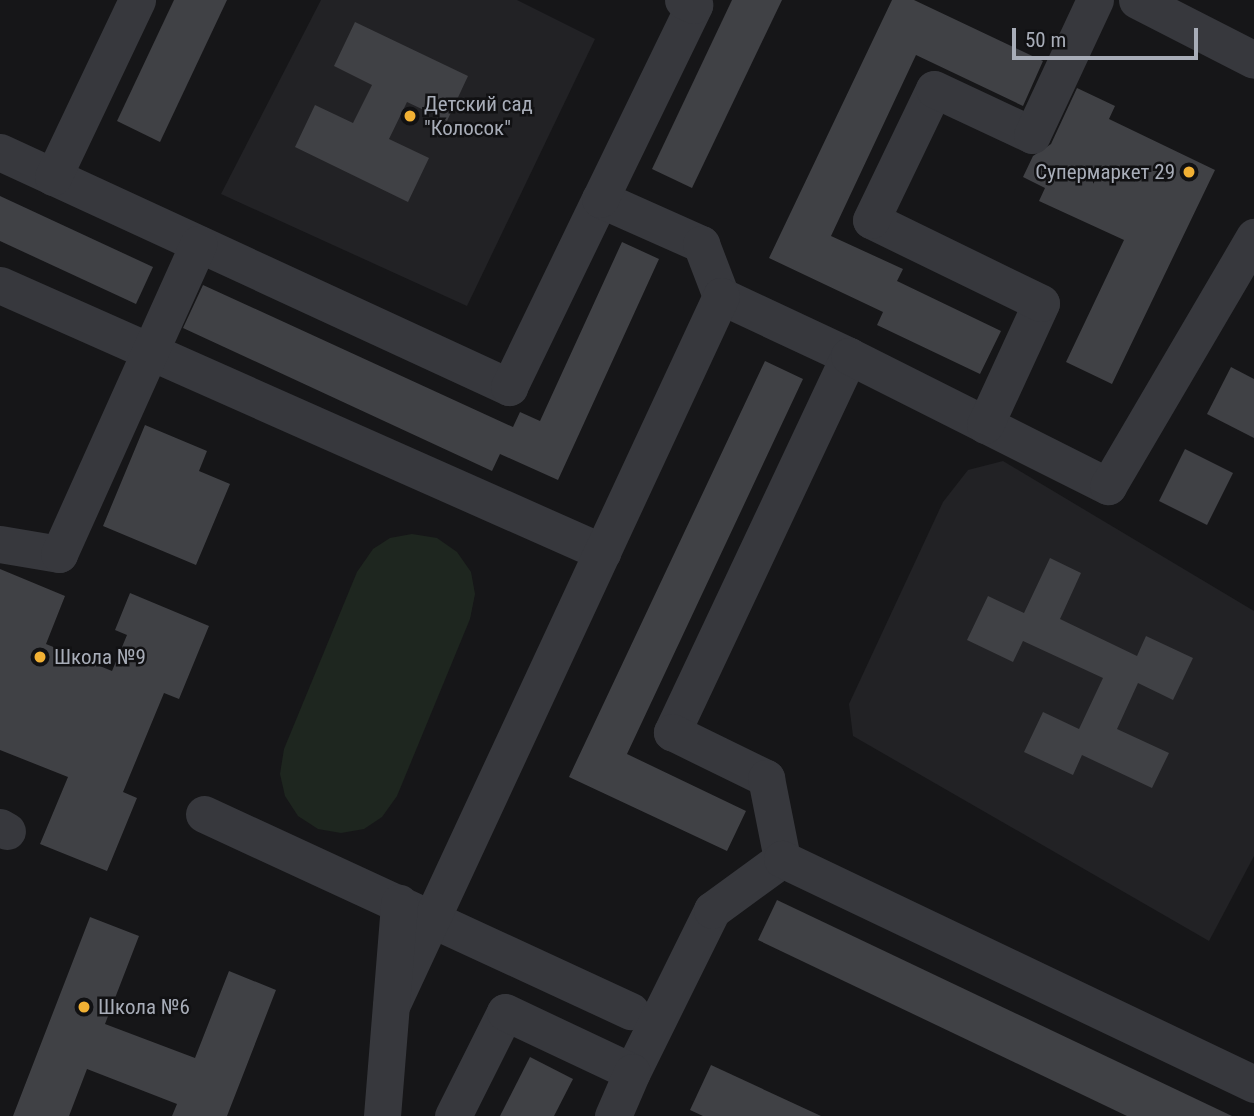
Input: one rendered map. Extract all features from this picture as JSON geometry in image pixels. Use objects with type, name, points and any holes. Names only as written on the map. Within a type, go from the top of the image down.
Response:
[{"type":"street","points":[[53,177],[137,0]]},
{"type":"street","points":[[0,152],[509,387],[694,5],[683,0]]},
{"type":"street","points":[[985,425],[1041,303],[871,220],[934,89],[1031,135],[1094,0]]},
{"type":"street","points":[[1137,0],[1254,60]]},
{"type":"street","points":[[600,199],[701,244],[721,296],[849,356],[1108,486],[1254,237]]},
{"type":"street","points":[[0,544],[59,554],[198,244]]},
{"type":"street","points":[[0,285],[602,552]]},
{"type":"street","points":[[391,1006],[721,296]]},
{"type":"street","points":[[782,859],[766,778],[672,732],[849,356]]},
{"type":"street","points":[[204,814],[631,1011]]},
{"type":"street","points":[[613,1116],[712,910],[782,859]]},
{"type":"street","points":[[782,859],[1254,1084]]},
{"type":"street","points":[[382,1116],[399,904]]},
{"type":"street","points":[[564,1040],[670,994]]},
{"type":"street","points":[[453,1116],[505,1012],[632,1072]]},
{"type":"shaded area","name":"Детский сад \"Колосок\"","points":[[321,0],[517,0],[595,39],[467,306],[221,194]]},
{"type":"shaded area","points":[[1003,461],[1254,611],[1254,856],[1209,941],[853,736],[849,704],[943,502],[968,470]]},
{"type":"shaded area","points":[[412,534],[437,538],[457,552],[471,572],[475,594],[470,619],[397,796],[382,817],[364,829],[341,833],[318,829],[298,816],[285,796],[280,774],[284,749],[357,572],[373,549],[390,538]]},
{"type":"building","points":[[174,0],[227,0],[160,142],[117,121]]},
{"type":"building","points":[[732,0],[782,0],[692,188],[652,169]]},
{"type":"building","points":[[892,0],[914,0],[1043,61],[1023,106],[916,55],[831,236],[903,269],[897,281],[1001,331],[980,374],[877,325],[883,312],[769,258]]},
{"type":"building","points":[[355,22],[468,76],[447,121],[407,102],[389,139],[429,158],[408,202],[295,147],[315,105],[353,123],[372,85],[334,66]]},
{"type":"building","points":[[1077,88],[1115,106],[1109,119],[1215,170],[1112,384],[1066,362],[1124,240],[1039,201],[1045,188],[1023,177],[1033,156],[1051,144]]},
{"type":"building","points":[[0,196],[153,267],[136,304],[0,241]]},
{"type":"building","points":[[622,242],[659,259],[558,480],[500,454],[492,471],[183,328],[203,285],[513,427],[520,412],[540,421]]},
{"type":"building","points":[[765,361],[803,379],[627,754],[746,811],[727,851],[569,777]]},
{"type":"building","points":[[1231,367],[1254,379],[1254,438],[1207,414]]},
{"type":"building","points":[[145,425],[207,451],[199,471],[230,484],[196,565],[103,526]]},
{"type":"building","points":[[1185,449],[1233,473],[1207,525],[1159,501]]},
{"type":"building","points":[[1050,558],[1081,573],[1060,619],[1137,656],[1146,636],[1193,658],[1173,700],[1138,683],[1117,729],[1169,753],[1152,788],[1082,755],[1073,775],[1024,752],[1043,712],[1079,729],[1103,678],[1023,641],[1013,662],[967,640],[988,596],[1024,613]]},
{"type":"building","name":"Школа №9","points":[[0,569],[65,596],[46,644],[112,671],[127,635],[115,630],[130,593],[209,626],[179,699],[164,693],[123,792],[137,798],[107,871],[40,844],[68,777],[0,750]]},
{"type":"building","points":[[777,900],[1232,1116],[1127,1116],[758,940]]},
{"type":"building","name":"Школа №6","points":[[90,917],[139,936],[105,1024],[195,1058],[229,971],[276,990],[227,1116],[172,1116],[177,1104],[87,1069],[69,1116],[13,1116]]},
{"type":"building","points":[[530,1057],[573,1079],[554,1116],[500,1116]]},
{"type":"building","points":[[711,1065],[821,1116],[703,1116],[690,1110]]},
{"type":"place","name":"Детский сад \"Колосок\"","points":[[410,116]]},
{"type":"place","name":"Супермаркет 29","points":[[1189,172]]},
{"type":"place","name":"Школа №9","points":[[40,657]]},
{"type":"place","name":"Школа №6","points":[[84,1007]]}]
